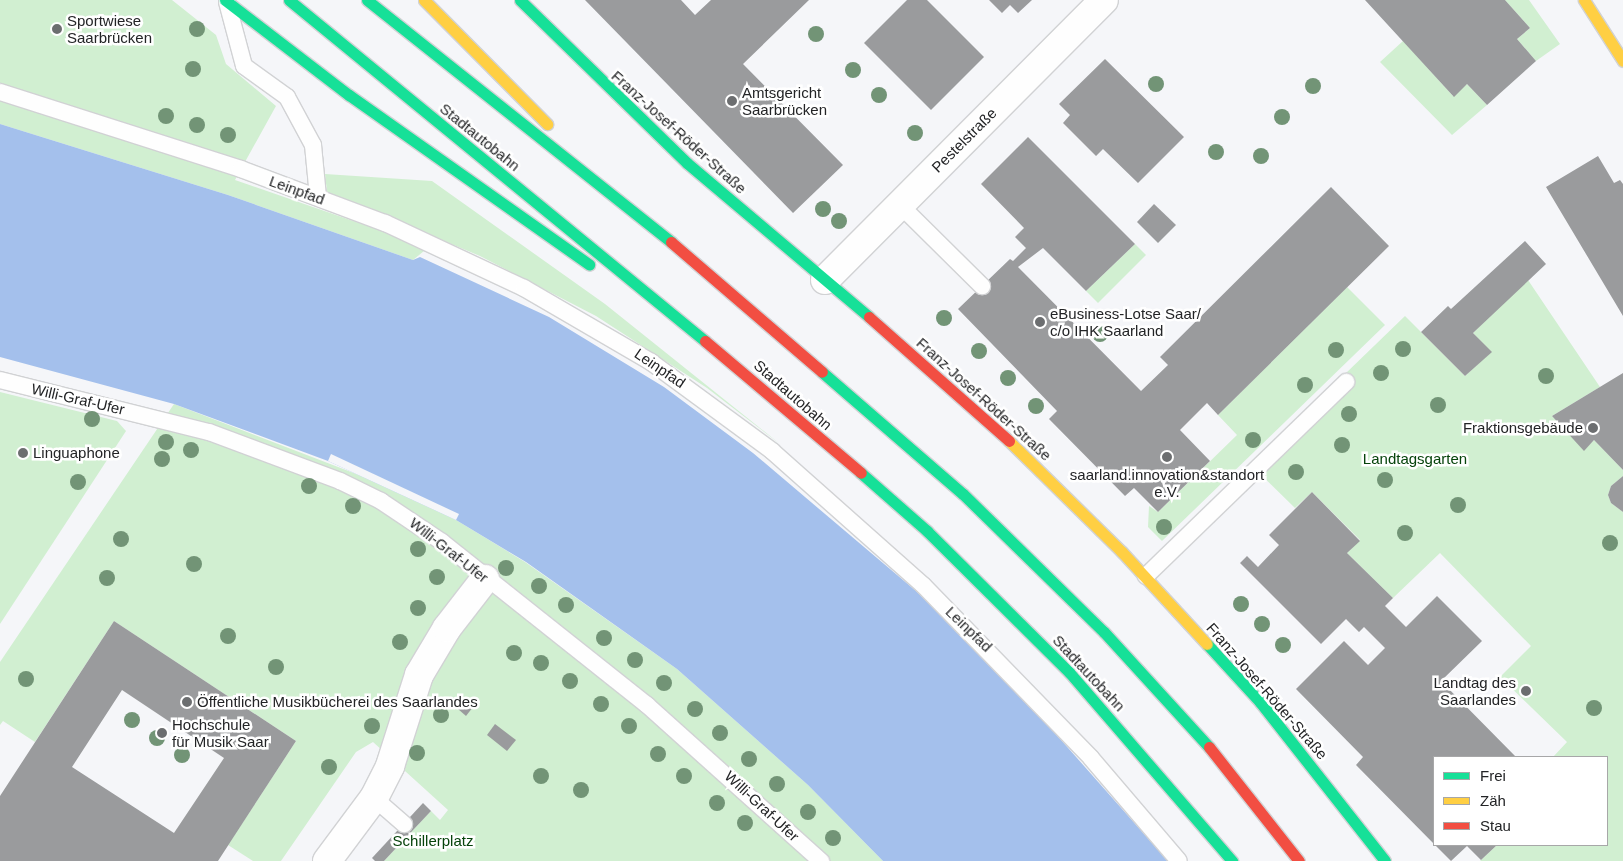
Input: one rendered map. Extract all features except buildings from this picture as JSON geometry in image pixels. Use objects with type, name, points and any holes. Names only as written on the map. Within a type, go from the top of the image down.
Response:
[{"type":"main road","name":"Stadtautobahn","points":[[289,0],[666,309],[927,531],[1069,672],[1171,785],[1232,861]]},
{"type":"main road","points":[[367,0],[628,204],[964,494],[1116,646],[1212,751],[1299,861]]},
{"type":"main road","points":[[424,0],[628,204]]},
{"type":"main road","name":"Franz-Josef-Röder-Straße","points":[[520,0],[687,163],[825,280],[1031,461],[1146,576],[1260,702],[1386,861]]},
{"type":"main road","points":[[1584,0],[1623,61]]},
{"type":"main road","points":[[226,1],[349,95],[566,251],[666,309]]},
{"type":"street","name":"Pestelstraße","points":[[825,280],[1104,0]]},
{"type":"street","points":[[327,861],[374,798],[390,766],[419,675],[447,628],[485,578]]},
{"type":"lane","points":[[226,1],[244,66],[287,98],[313,145],[318,197]]},
{"type":"lane","name":"Leinpfad","points":[[0,92],[318,197],[385,223],[524,288],[601,330],[710,403],[772,451],[923,585],[1091,758],[1179,861]]},
{"type":"lane","points":[[899,204],[982,286]]},
{"type":"lane","name":"Willi-Graf-Ufer","points":[[0,380],[209,432],[340,481],[415,522],[647,704],[821,861]]},
{"type":"lane","points":[[1146,576],[1346,382]]},
{"type":"lane","points":[[374,798],[404,824]]},
{"type":"green space","points":[[0,0],[172,0],[216,35],[226,64],[276,106],[235,180],[382,231],[424,251],[413,260],[228,195],[0,124]]},
{"type":"green space","points":[[1505,0],[1529,0],[1560,44],[1536,61],[1517,39],[1530,28]]},
{"type":"green space","points":[[1403,41],[1453,96],[1467,84],[1487,105],[1452,135],[1380,62]]},
{"type":"green space","points":[[325,174],[432,181],[605,304],[780,444],[707,388],[596,316],[480,256],[327,192]]},
{"type":"green space","points":[[1135,244],[1146,255],[1098,303],[1086,291]]},
{"type":"green space","name":"Landtagsgarten","points":[[1528,280],[1600,387],[1552,416],[1584,450],[1594,440],[1623,470],[1623,476],[1611,486],[1608,495],[1611,503],[1623,512],[1623,861],[1480,861],[1496,846],[1608,846],[1608,756],[1554,756],[1567,742],[1500,677],[1531,646],[1440,553],[1393,598],[1347,553],[1360,540],[1312,492],[1295,508],[1251,465],[1405,316],[1465,376],[1491,352],[1473,333]]},
{"type":"green space","points":[[1347,287],[1385,325],[1162,541],[1148,527],[1149,506],[1158,512],[1237,435],[1218,415]]},
{"type":"green space","points":[[0,392],[117,421],[126,431],[0,624]]},
{"type":"green space","name":"Schillerplatz","points":[[174,404],[385,485],[456,520],[525,562],[677,669],[808,785],[883,861],[384,861],[431,811],[440,820],[448,810],[373,742],[356,752],[281,861],[253,861],[228,845],[296,741],[114,621],[35,742],[3,721],[0,725],[0,662]]},
{"type":"water","points":[[0,124],[228,195],[413,260],[420,257],[549,317],[664,387],[753,453],[916,591],[1001,672],[1168,861],[883,861],[808,785],[677,669],[526,562],[456,520],[328,461],[174,404],[0,357]]},
{"type":"pier","points":[[331,454],[459,514],[456,520],[328,461]]},
{"type":"traffic: fast","points":[[225,0],[349,95],[589,264]]},
{"type":"traffic: fast","points":[[289,0],[705,341]]},
{"type":"traffic: fast","points":[[367,0],[671,242]]},
{"type":"traffic: fast","points":[[520,0],[687,163],[869,317]]},
{"type":"traffic: fast","points":[[822,372],[963,494],[1104,632],[1209,747]]},
{"type":"traffic: fast","points":[[861,473],[927,531],[1069,672],[1232,861]]},
{"type":"traffic: fast","points":[[1207,644],[1260,702],[1385,861]]},
{"type":"traffic: slow","points":[[424,0],[547,124]]},
{"type":"traffic: slow","points":[[1584,0],[1623,61]]},
{"type":"traffic: slow","points":[[1009,441],[1122,552],[1207,644]]},
{"type":"traffic: jam","points":[[671,242],[822,372]]},
{"type":"traffic: jam","points":[[869,317],[1009,441]]},
{"type":"traffic: jam","points":[[705,341],[861,473]]},
{"type":"traffic: jam","points":[[1209,747],[1299,861]]},
{"type":"place","name":"Sportwiese Saarbrücken","points":[[57,29]]},
{"type":"place","name":"Amtsgericht Saarbrücken","points":[[732,101]]},
{"type":"place","name":"eBusiness-Lotse Saar/ c/o IHK Saarland","points":[[1040,322]]},
{"type":"place","name":"Fraktionsgebäude","points":[[1593,428]]},
{"type":"place","name":"Linguaphone","points":[[23,453]]},
{"type":"place","name":"saarland.innovation&standort e.V.","points":[[1167,457]]},
{"type":"place","name":"Landtag des Saarlandes","points":[[1526,691]]},
{"type":"place","name":"Öffentliche Musikbücherei des Saarlandes","points":[[187,702]]},
{"type":"place","name":"Hochschule für Musik Saar","points":[[162,733]]}]
